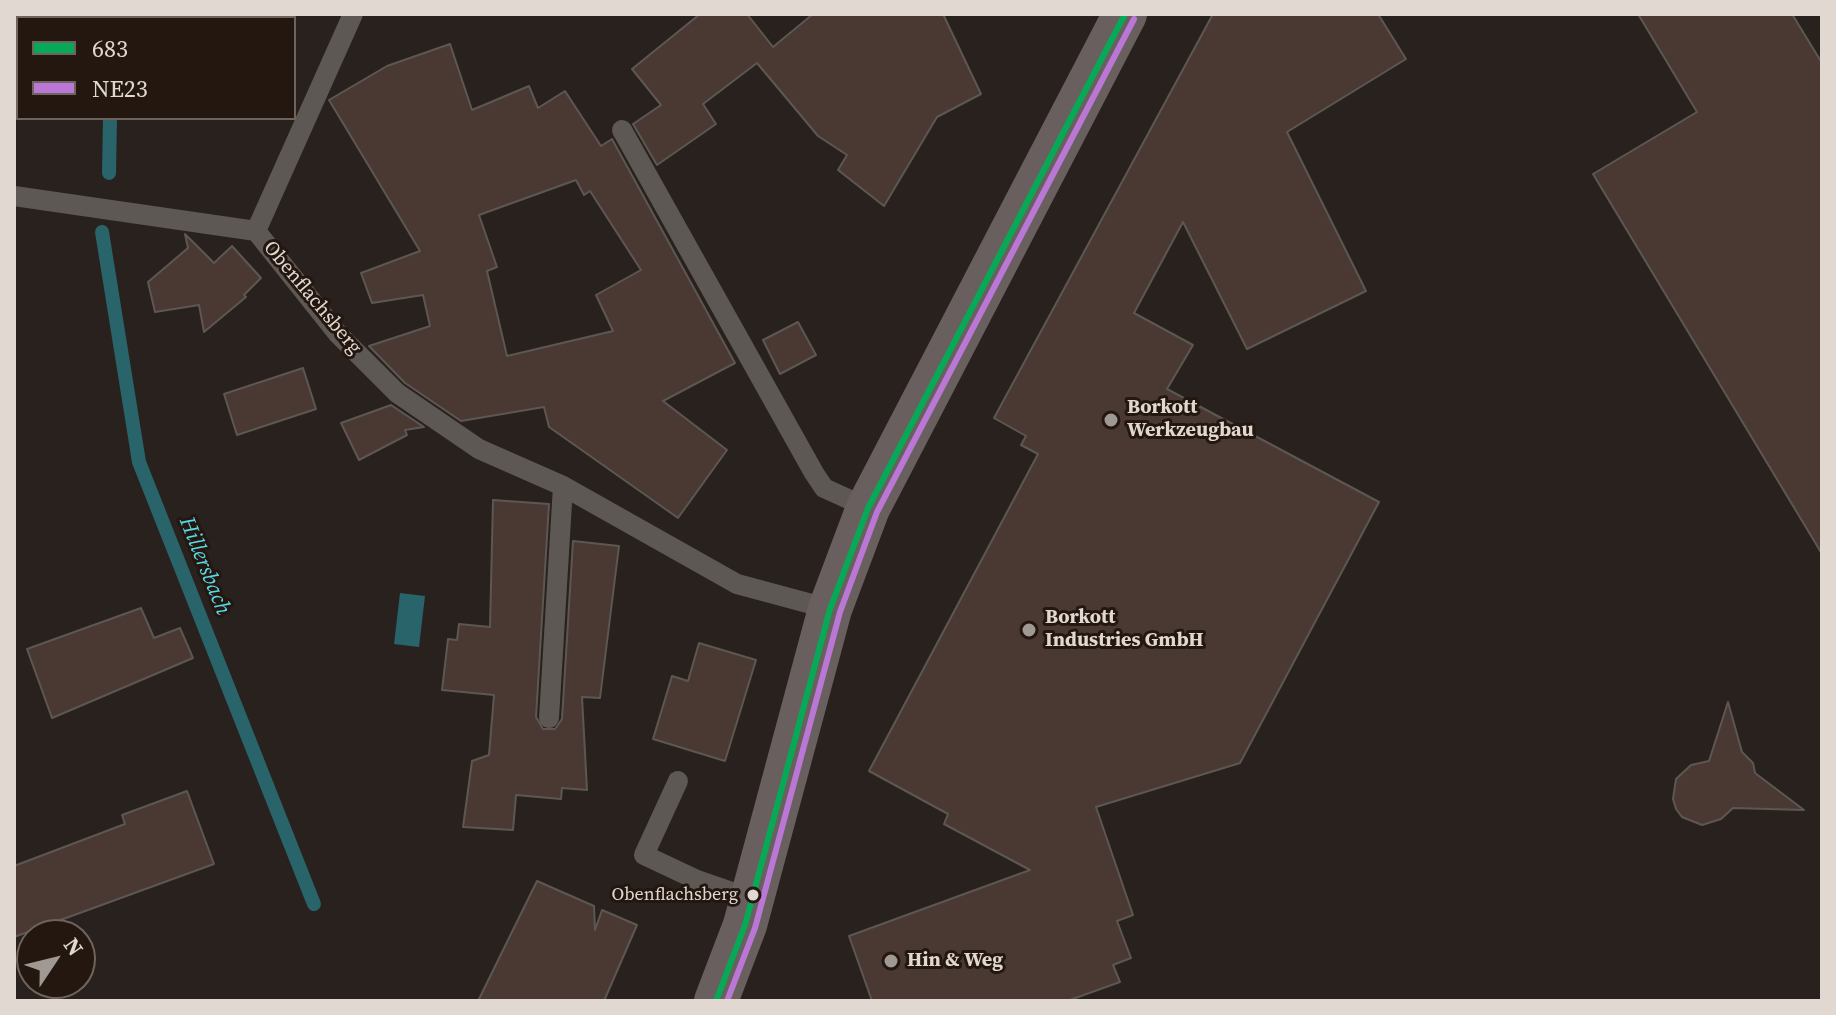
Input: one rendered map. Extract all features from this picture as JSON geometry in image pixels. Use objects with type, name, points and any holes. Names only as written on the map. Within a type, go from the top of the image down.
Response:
[{"type":"main road","points":[[716,1001],[752,899],[830,609],[868,508],[1125,14]]},
{"type":"lane","name":"Obenflachsberg","points":[[256,231],[353,14]]},
{"type":"lane","points":[[622,130],[814,473],[824,488],[868,508]]},
{"type":"lane","name":"Obenflachsberg","points":[[14,196],[256,231],[338,334],[397,393],[479,449],[563,486],[737,584],[830,609]]},
{"type":"lane","points":[[549,718],[563,486]]},
{"type":"lane","points":[[678,781],[644,855],[697,880],[752,899]]},
{"type":"water","points":[[400,593],[425,596],[419,647],[394,644]]},
{"type":"building","points":[[700,14],[747,14],[773,47],[813,14],[943,14],[981,94],[937,117],[884,206],[838,170],[847,155],[818,136],[757,63],[703,104],[716,124],[657,165],[633,124],[661,105],[632,69]]},
{"type":"building","points":[[1213,14],[1378,14],[1406,59],[1287,132],[1366,291],[1247,349],[1183,222],[1134,313],[1193,345],[1167,389],[1379,502],[1240,763],[1096,807],[1133,915],[1117,921],[1131,958],[1113,965],[1120,982],[1067,1001],[872,1001],[849,936],[1030,870],[944,824],[948,814],[869,771],[1038,454],[1021,445],[1026,436],[994,418]]},
{"type":"building","points":[[1638,14],[1792,14],[1822,63],[1822,554],[1593,174],[1697,112]]},
{"type":"building","points":[[450,44],[472,110],[529,86],[538,108],[565,91],[601,146],[612,139],[735,363],[663,401],[727,450],[678,518],[549,427],[544,407],[461,421],[405,383],[369,346],[430,326],[423,295],[372,303],[361,273],[420,251],[329,100],[387,66]],"holes":[[[576,180],[584,195],[590,191],[641,270],[596,295],[613,331],[507,356],[487,271],[497,267],[479,215]]]},
{"type":"building","points":[[185,234],[214,263],[232,246],[261,278],[244,295],[246,297],[204,332],[199,305],[155,312],[148,282],[188,248]]},
{"type":"building","points":[[798,322],[816,355],[780,374],[763,340]]},
{"type":"building","points":[[303,368],[316,409],[237,435],[224,394]]},
{"type":"building","points":[[391,405],[424,427],[405,430],[407,435],[359,460],[341,423]]},
{"type":"building","points":[[493,500],[549,504],[536,717],[543,729],[555,729],[562,719],[573,541],[619,546],[600,698],[582,697],[587,790],[562,788],[561,799],[516,795],[513,830],[463,827],[472,761],[489,755],[494,695],[442,690],[448,639],[457,640],[459,624],[490,627]]},
{"type":"building","points":[[141,608],[154,638],[180,628],[193,658],[52,718],[27,649]]},
{"type":"building","points":[[699,643],[756,660],[725,761],[653,739],[672,676],[688,681]]},
{"type":"building","points":[[1728,702],[1742,752],[1753,763],[1755,773],[1804,810],[1733,808],[1721,819],[1702,825],[1682,817],[1676,809],[1673,799],[1676,779],[1691,765],[1709,761]]},
{"type":"building","points":[[187,791],[214,864],[63,919],[16,919],[14,937],[14,866],[125,824],[122,815]]},
{"type":"building","points":[[537,881],[594,906],[595,930],[602,910],[637,925],[604,1001],[478,1001]]},
{"type":"waterway","name":"Hillersbach","points":[[109,173],[110,120]]},
{"type":"waterway","name":"Hillersbach","points":[[102,232],[139,462],[314,904]]},
{"type":"transit line","name":"683","points":[[716,1001],[745,925],[830,609],[868,508],[1125,14]]},
{"type":"transit line","name":"NE23","points":[[727,1001],[755,928],[840,612],[877,512],[1134,19]]},
{"type":"place","name":"Borkott Werkzeugbau","points":[[1111,420]]},
{"type":"place","name":"Borkott Industries GmbH","points":[[1029,630]]},
{"type":"place","name":"Obenflachsberg","points":[[753,895]]},
{"type":"place","name":"Hin & Weg","points":[[891,961]]}]
